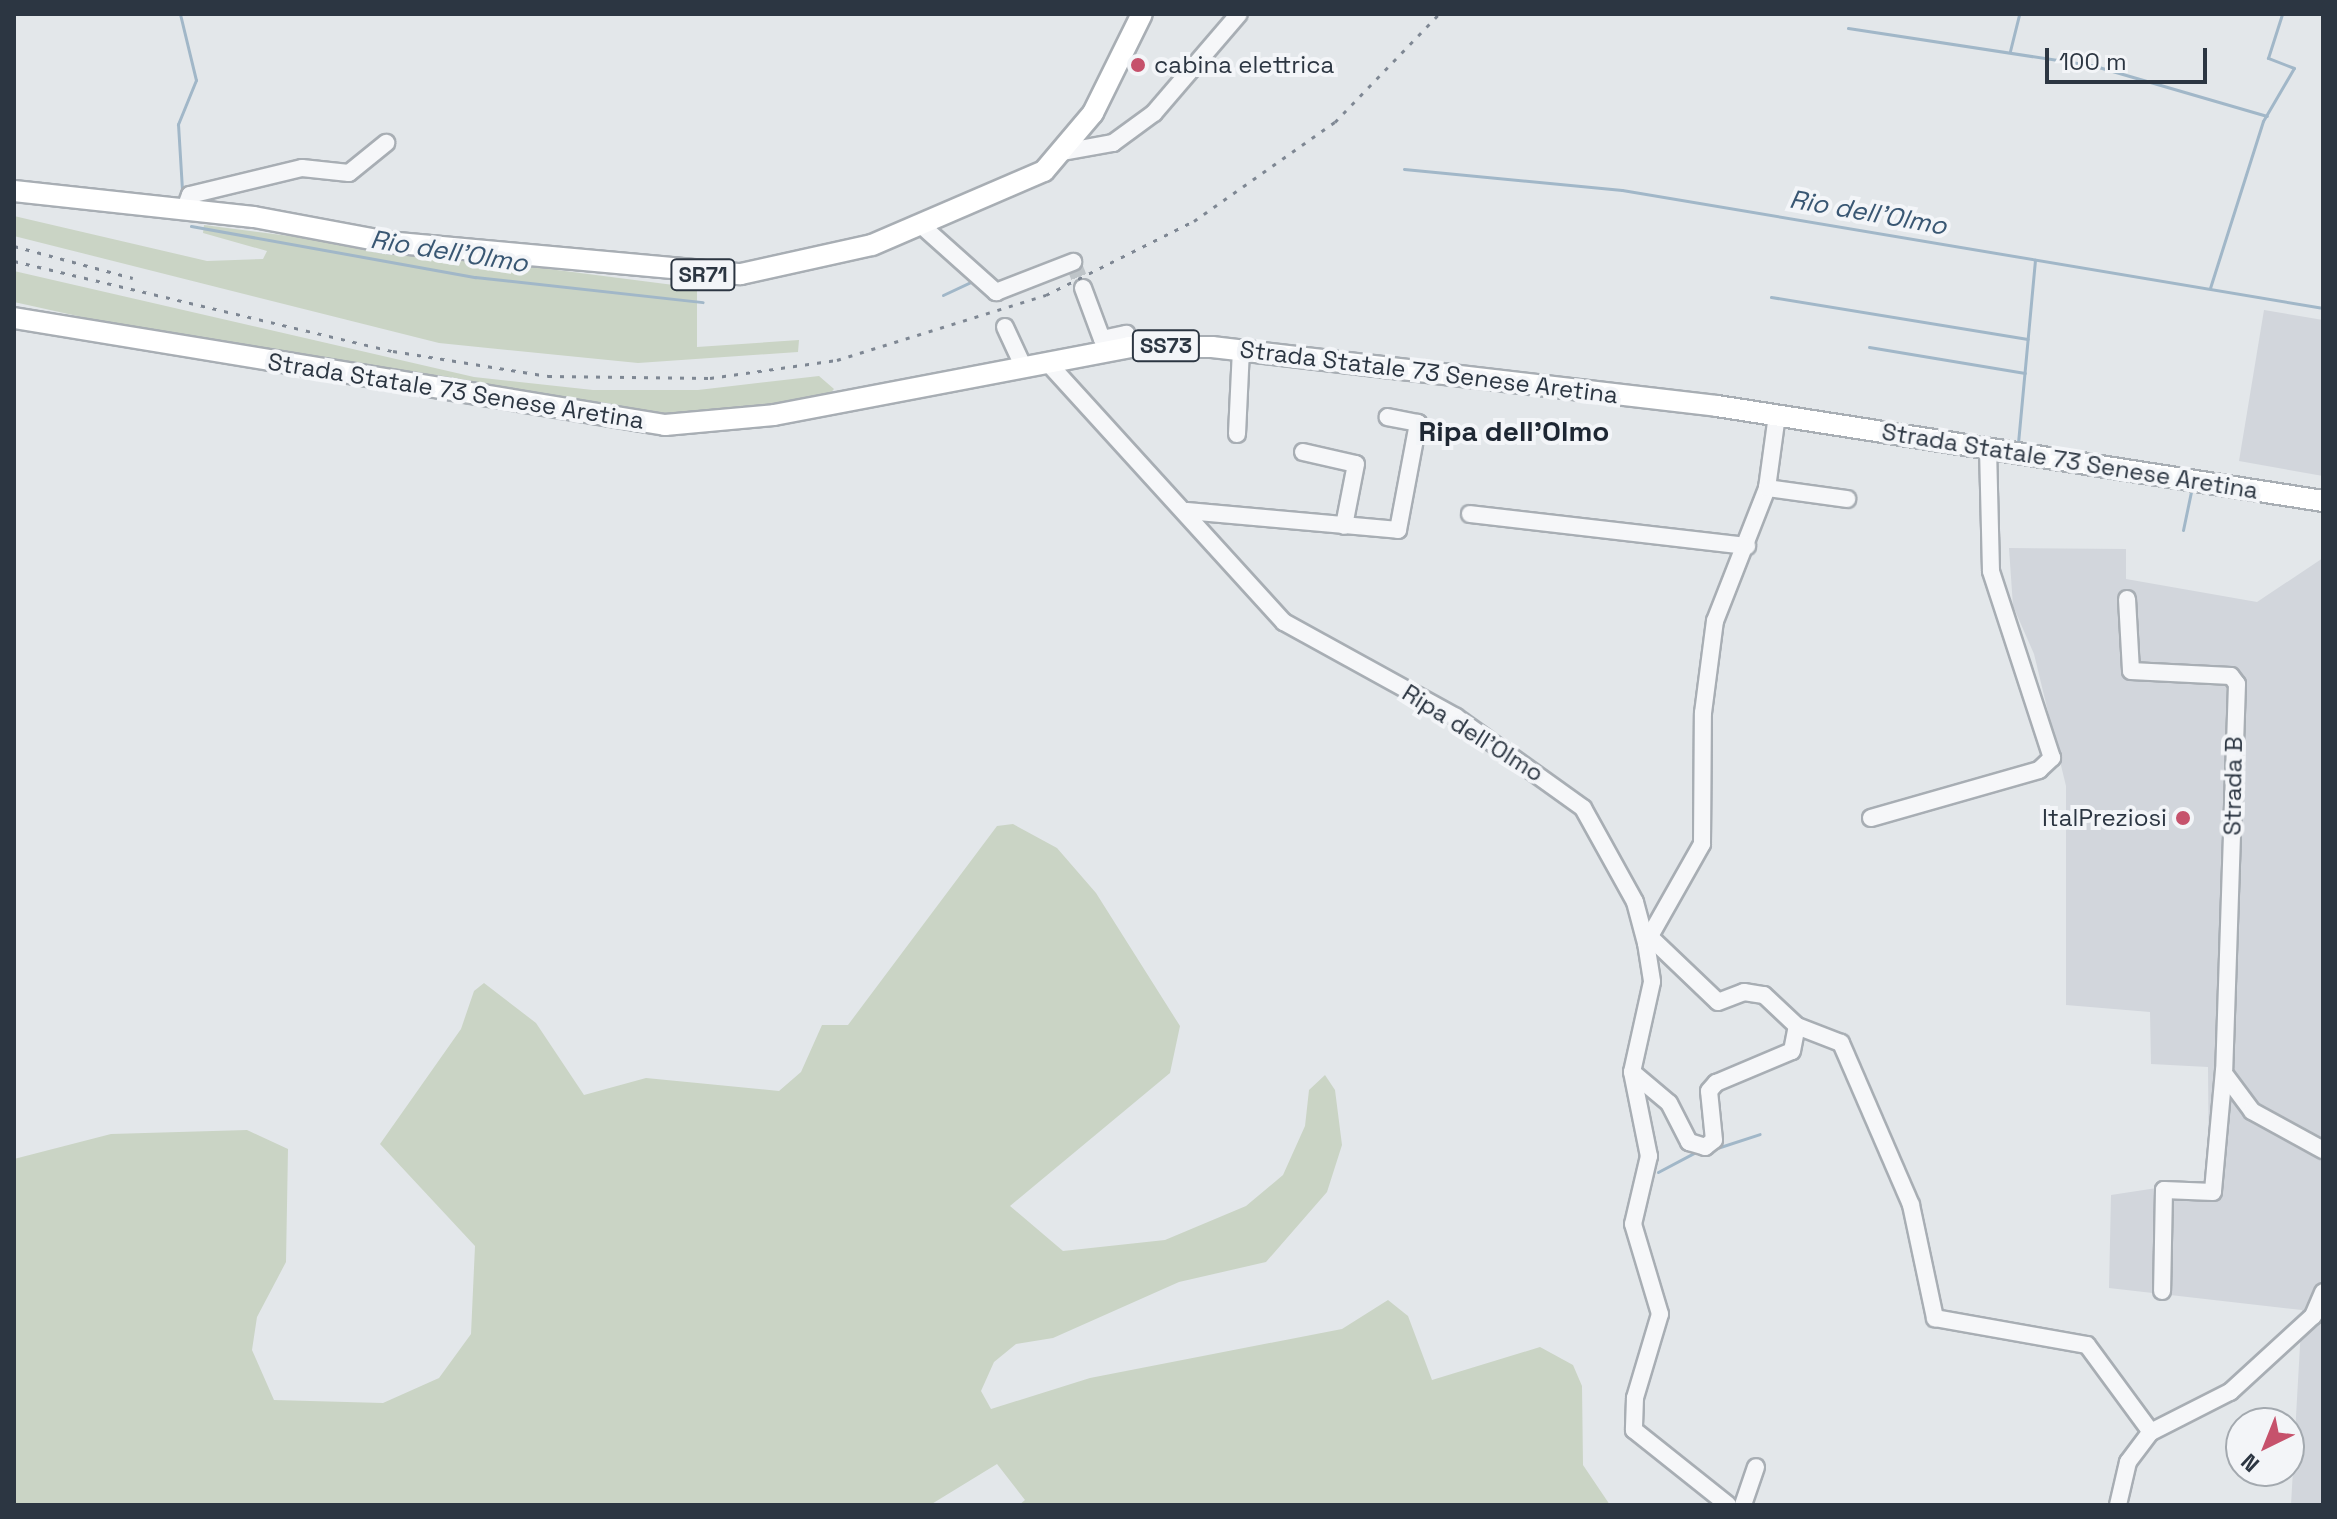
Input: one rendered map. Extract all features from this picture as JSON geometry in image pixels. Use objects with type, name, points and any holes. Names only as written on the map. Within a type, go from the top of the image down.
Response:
[{"type":"main road","name":"SR71","points":[[14,191],[185,208],[387,242],[698,275],[802,264],[921,225],[1014,189],[1063,152],[1093,113],[1142,14]]},
{"type":"main road","name":"SR71","points":[[14,182],[162,206]]},
{"type":"main road","name":"Strada Statale 73 Senese Aretina","points":[[14,318],[665,425],[774,415],[1129,347],[1241,350],[1777,415],[1988,448],[2184,484],[2323,501]]},
{"type":"street","points":[[1063,152],[1113,143],[1154,113],[1239,14]]},
{"type":"street","points":[[185,208],[190,195],[302,168],[349,173],[386,143]]},
{"type":"street","points":[[921,225],[996,292],[1073,262]]},
{"type":"street","points":[[1083,288],[1102,339],[1126,334],[1129,347]]},
{"type":"street","points":[[1005,327],[1024,368]]},
{"type":"street","points":[[1237,434],[1241,350]]},
{"type":"street","name":"Ripa dell'Olmo","points":[[1049,364],[1187,511],[1284,622],[1456,717],[1583,808],[1635,902],[1648,940],[1652,982],[1632,1072]]},
{"type":"street","points":[[1777,415],[1767,488],[1747,546],[1715,621],[1703,713],[1702,844],[1648,940],[1711,998],[1764,995],[1797,1026],[1841,1043],[1863,1081],[1911,1205],[1935,1318],[2087,1345],[2151,1432]]},
{"type":"street","points":[[1187,511],[1398,530],[1418,423],[1388,417]]},
{"type":"street","points":[[1871,818],[2039,770],[2052,758],[1991,571],[1988,448]]},
{"type":"street","points":[[1303,452],[1356,464],[1344,526]]},
{"type":"street","points":[[1767,488],[1847,499]]},
{"type":"street","points":[[1470,514],[1747,546]]},
{"type":"street","name":"Strada B","points":[[2127,599],[2131,671],[2231,676],[2237,684],[2224,1070],[2213,1192],[2164,1190],[2162,1291]]},
{"type":"street","points":[[1632,1072],[1669,1103],[1689,1142],[1705,1147],[1717,1130],[1709,1091],[1792,1051],[1797,1026]]},
{"type":"street","points":[[2224,1070],[2234,1095],[2252,1111],[2316,1136],[2323,1150]]},
{"type":"street","points":[[1632,1072],[1649,1156],[1633,1224],[1660,1314],[1635,1398],[1634,1430],[1728,1505]]},
{"type":"street","points":[[2220,1121],[2252,1111]]},
{"type":"street","points":[[2118,1505],[2128,1462],[2151,1432],[2230,1392],[2313,1316],[2323,1292]]},
{"type":"street","points":[[1743,1505],[1756,1467]]},
{"type":"shaded area","points":[[2264,310],[2323,320],[2323,476],[2239,461]]},
{"type":"shaded area","points":[[2009,548],[2126,549],[2126,579],[2257,602],[2323,558],[2323,1505],[2291,1505],[2292,1487],[2305,1487],[2305,1407],[2297,1407],[2302,1310],[2109,1288],[2111,1195],[2209,1180],[2208,1067],[2151,1064],[2150,1012],[2066,1005],[2066,786],[2034,654],[2013,606]]},
{"type":"green space","points":[[14,216],[207,261],[263,259],[267,251],[203,233],[204,225],[697,288],[697,347],[799,340],[798,352],[638,363],[439,343],[14,236]]},
{"type":"green space","points":[[14,271],[474,377],[593,390],[698,390],[819,376],[834,389],[826,398],[771,406],[691,414],[617,411],[168,336],[14,302]]},
{"type":"green space","points":[[1013,824],[1057,848],[1096,893],[1180,1026],[1170,1073],[1010,1206],[1063,1251],[1165,1240],[1246,1206],[1283,1175],[1305,1126],[1309,1090],[1325,1075],[1335,1090],[1342,1145],[1327,1192],[1266,1262],[1179,1282],[1053,1338],[1016,1344],[994,1362],[981,1391],[991,1409],[1090,1378],[1342,1329],[1388,1300],[1408,1316],[1432,1380],[1540,1347],[1573,1365],[1582,1386],[1583,1465],[1610,1505],[1019,1505],[1025,1500],[997,1464],[930,1505],[14,1505],[14,1159],[111,1134],[247,1130],[288,1149],[286,1262],[257,1317],[252,1350],[274,1400],[383,1403],[439,1378],[471,1334],[475,1246],[380,1144],[461,1029],[474,991],[484,983],[536,1023],[584,1095],[646,1078],[779,1091],[801,1072],[822,1025],[848,1025],[997,826]]},
{"type":"waterway","name":"Rio dell'Olmo","points":[[180,14],[196,80],[178,124],[182,190]]},
{"type":"waterway","points":[[2010,51],[2019,14]]},
{"type":"waterway","points":[[2210,288],[2263,121],[2294,68],[2268,58],[2282,14]]},
{"type":"waterway","points":[[1848,28],[2095,66],[2267,116]]},
{"type":"waterway","name":"Rio dell'Olmo","points":[[1404,169],[1622,190],[2323,308]]},
{"type":"waterway","name":"Rio dell'Olmo","points":[[191,226],[475,277],[703,302]]},
{"type":"waterway","points":[[2018,443],[2035,260]]},
{"type":"waterway","name":"Rio dell'Olmo","points":[[943,295],[975,280]]},
{"type":"waterway","points":[[1771,297],[2028,339]]},
{"type":"waterway","points":[[1869,347],[2025,373]]},
{"type":"waterway","points":[[2183,530],[2192,487]]},
{"type":"waterway","points":[[1714,1149],[1760,1134]]},
{"type":"waterway","points":[[1658,1172],[1696,1152]]},
{"type":"tunnel","points":[[1073,262],[1083,288]]},
{"type":"railway","points":[[14,261],[393,351],[548,376],[710,378],[837,360],[1046,295],[1194,221],[1335,122],[1439,14]]},
{"type":"railway","points":[[14,246],[133,278]]},
{"type":"place","name":"cabina elettrica","points":[[1138,65]]},
{"type":"place","name":"ItalPreziosi","points":[[2183,818]]},
{"type":"district","name":"Ripa dell'Olmo","points":[[1514,431]]}]
